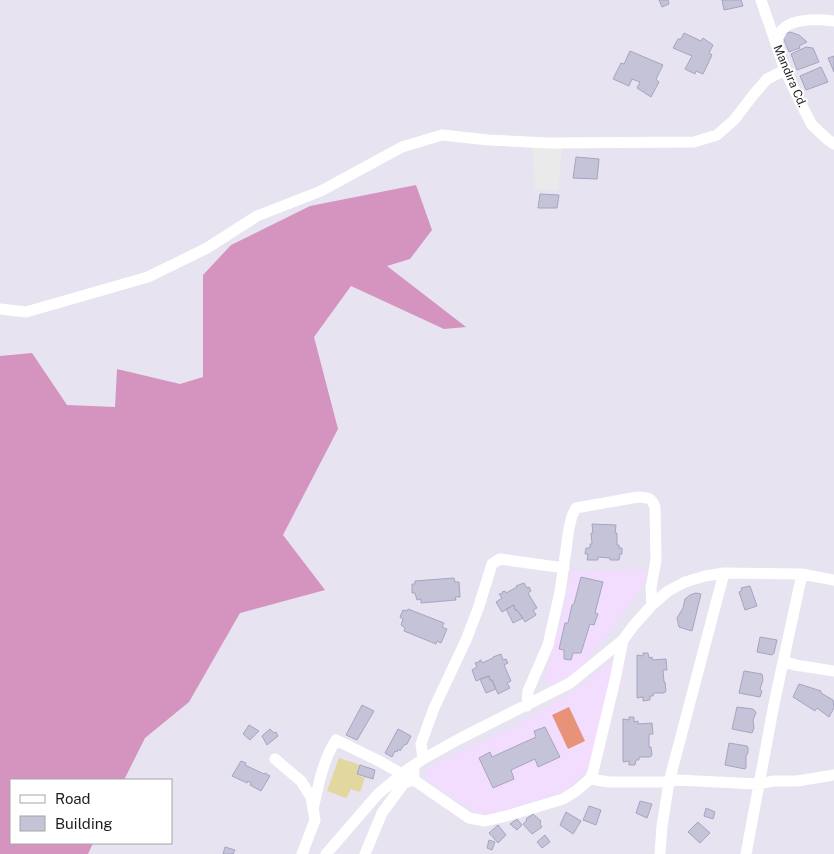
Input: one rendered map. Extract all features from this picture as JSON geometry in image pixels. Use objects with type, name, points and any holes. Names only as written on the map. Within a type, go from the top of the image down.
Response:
[{"type":"street","name":"Mandıra Cd.","points":[[761,4],[785,70],[812,125],[834,144]]},
{"type":"street","points":[[775,41],[781,30],[790,24],[819,19],[834,21]]},
{"type":"street","points":[[0,309],[26,312],[148,277],[207,248],[257,216],[321,191],[402,147],[442,135],[549,145],[694,142],[717,135],[734,120],[767,79],[785,70]]},
{"type":"street","points":[[527,706],[528,691],[548,645],[560,592],[569,528],[576,508],[638,497],[647,498],[652,501],[655,507],[656,560],[651,588],[652,605]]},
{"type":"street","points":[[414,780],[419,762],[420,744],[434,708],[466,640],[492,564],[500,559],[564,568]]},
{"type":"street","points":[[660,854],[669,782],[724,574]]},
{"type":"street","points":[[326,854],[378,794],[402,774],[459,739],[570,683],[623,640],[652,605],[668,591],[685,582],[705,576],[724,574],[802,574],[834,580]]},
{"type":"street","points":[[746,854],[774,704],[802,574]]},
{"type":"street","points":[[414,780],[469,818],[485,821],[562,799],[576,791],[590,780],[594,772],[623,640]]},
{"type":"street","points":[[784,661],[795,666],[834,671]]},
{"type":"street","points":[[313,810],[330,750],[336,740],[382,762],[402,774]]},
{"type":"street","points":[[275,760],[301,781],[311,797],[315,820],[302,854]]},
{"type":"street","points":[[590,780],[609,782],[669,782],[677,780],[758,784],[774,781],[797,781],[834,775]]},
{"type":"street","points":[[365,854],[382,813],[404,783],[414,780]]},
{"type":"shaded area","points":[[533,147],[562,148],[558,191],[535,189]]},
{"type":"shaded area","points":[[416,185],[432,230],[410,259],[387,266],[466,327],[444,329],[351,286],[314,337],[338,429],[283,535],[325,590],[240,613],[189,702],[145,738],[124,779],[10,779],[10,844],[93,844],[88,854],[0,854],[0,356],[32,353],[67,405],[115,407],[117,369],[180,384],[203,377],[203,275],[231,245],[310,206]]},
{"type":"shaded area","points":[[646,570],[644,584],[611,630],[576,672],[551,686],[544,677],[554,652],[551,651],[560,625],[571,572]]},
{"type":"shaded area","points":[[613,660],[615,674],[589,768],[567,790],[492,815],[479,814],[426,780],[426,768],[516,726],[576,690]]},
{"type":"shaded area","points":[[569,707],[585,741],[568,749],[552,715]]},
{"type":"shaded area","points":[[339,758],[360,765],[357,775],[365,778],[360,792],[351,789],[346,798],[327,791]]},
{"type":"building","points":[[659,0],[668,0],[669,4],[662,7]]},
{"type":"building","points":[[722,0],[741,0],[743,6],[724,10]]},
{"type":"building","points":[[790,32],[799,35],[807,42],[799,46],[800,48],[789,52],[782,35]]},
{"type":"building","points":[[684,33],[701,41],[703,38],[713,45],[709,53],[712,55],[703,74],[696,71],[695,74],[685,69],[692,56],[673,48]]},
{"type":"building","points":[[806,47],[813,48],[819,62],[797,70],[791,54]]},
{"type":"building","points":[[630,51],[663,65],[656,79],[659,82],[651,97],[637,88],[640,82],[632,79],[629,86],[613,79],[621,63],[624,64]]},
{"type":"building","points":[[834,56],[834,72],[828,58]]},
{"type":"building","points":[[821,67],[828,82],[806,90],[800,76]]},
{"type":"building","points":[[576,157],[599,159],[597,179],[573,178]]},
{"type":"building","points":[[540,194],[559,195],[557,208],[538,208]]},
{"type":"building","points":[[592,524],[616,525],[617,545],[619,545],[619,548],[622,548],[619,560],[598,557],[598,560],[587,560],[588,554],[585,554],[586,548],[590,548],[590,544],[592,544]]},
{"type":"building","points":[[581,577],[603,582],[595,613],[598,614],[594,625],[590,624],[581,653],[573,653],[571,660],[564,659],[564,650],[559,649],[565,623],[568,623]]},
{"type":"building","points":[[454,578],[455,582],[459,582],[460,597],[455,597],[456,600],[421,603],[421,599],[417,600],[415,593],[412,593],[412,584],[415,584],[415,581]]},
{"type":"building","points":[[524,583],[527,588],[529,587],[531,591],[528,593],[537,608],[533,610],[536,615],[525,622],[517,610],[515,610],[514,605],[502,612],[496,602],[502,598],[499,594],[505,591],[506,593]]},
{"type":"building","points":[[750,586],[757,606],[745,610],[739,592],[742,590],[741,588]]},
{"type":"building","points":[[696,593],[701,594],[692,631],[679,627],[677,618],[683,608],[685,599]]},
{"type":"building","points":[[514,605],[515,610],[523,618],[513,623],[506,609]]},
{"type":"building","points":[[408,609],[444,623],[442,627],[447,629],[441,643],[437,641],[436,644],[404,631],[405,628],[401,625],[403,619],[400,617],[403,610],[407,611]]},
{"type":"building","points":[[760,637],[777,640],[772,655],[757,652]]},
{"type":"building","points":[[643,653],[648,653],[649,658],[652,657],[652,660],[666,659],[667,670],[663,670],[666,691],[664,693],[654,693],[653,696],[650,696],[650,700],[643,701],[643,697],[637,698],[637,655],[643,656]]},
{"type":"building","points":[[501,654],[503,660],[506,659],[508,663],[504,665],[511,681],[507,683],[510,688],[498,694],[489,676],[476,681],[472,670],[477,667],[475,663],[481,660],[482,663]]},
{"type":"building","points":[[744,671],[762,674],[763,680],[760,697],[739,693]]},
{"type":"building","points":[[489,676],[496,689],[486,693],[480,679]]},
{"type":"building","points":[[799,684],[821,691],[821,693],[833,700],[834,708],[829,717],[817,708],[815,711],[793,697]]},
{"type":"building","points":[[362,705],[374,711],[357,740],[346,735]]},
{"type":"building","points":[[737,707],[753,709],[755,711],[752,733],[732,729]]},
{"type":"building","points":[[629,717],[634,717],[634,722],[638,721],[638,724],[652,723],[653,734],[649,734],[649,747],[651,747],[652,755],[650,757],[639,757],[635,765],[629,765],[629,761],[623,762],[623,719],[629,720]]},
{"type":"building","points":[[249,725],[259,731],[250,740],[243,734]]},
{"type":"building","points":[[545,727],[560,757],[538,767],[535,759],[511,770],[514,779],[493,788],[479,758],[490,752],[492,757],[536,737],[534,731]]},
{"type":"building","points":[[270,729],[274,733],[276,732],[278,736],[267,745],[262,736]]},
{"type":"building","points":[[398,729],[411,736],[407,744],[400,751],[398,749],[397,752],[395,751],[392,757],[385,753]]},
{"type":"building","points":[[729,743],[747,746],[748,753],[745,769],[725,765]]},
{"type":"building","points":[[241,761],[246,763],[245,765],[270,776],[261,791],[250,785],[251,783],[248,781],[247,783],[232,776]]},
{"type":"building","points":[[360,765],[375,770],[373,779],[357,774]]},
{"type":"building","points":[[640,801],[652,804],[647,818],[636,813]]},
{"type":"building","points":[[589,806],[601,810],[596,825],[583,820]]},
{"type":"building","points":[[706,808],[715,812],[713,819],[704,816]]},
{"type":"building","points":[[566,812],[581,821],[573,834],[560,825]]},
{"type":"building","points":[[533,814],[541,821],[542,827],[532,834],[523,824]]},
{"type":"building","points":[[517,819],[522,825],[517,830],[510,824]]},
{"type":"building","points":[[698,822],[710,833],[700,843],[688,832]]},
{"type":"building","points":[[498,825],[506,835],[498,843],[489,833]]},
{"type":"building","points":[[545,835],[550,842],[542,848],[537,842]]},
{"type":"building","points":[[489,840],[495,842],[492,850],[487,848]]},
{"type":"building","points":[[225,847],[235,850],[233,854],[223,854]]}]
